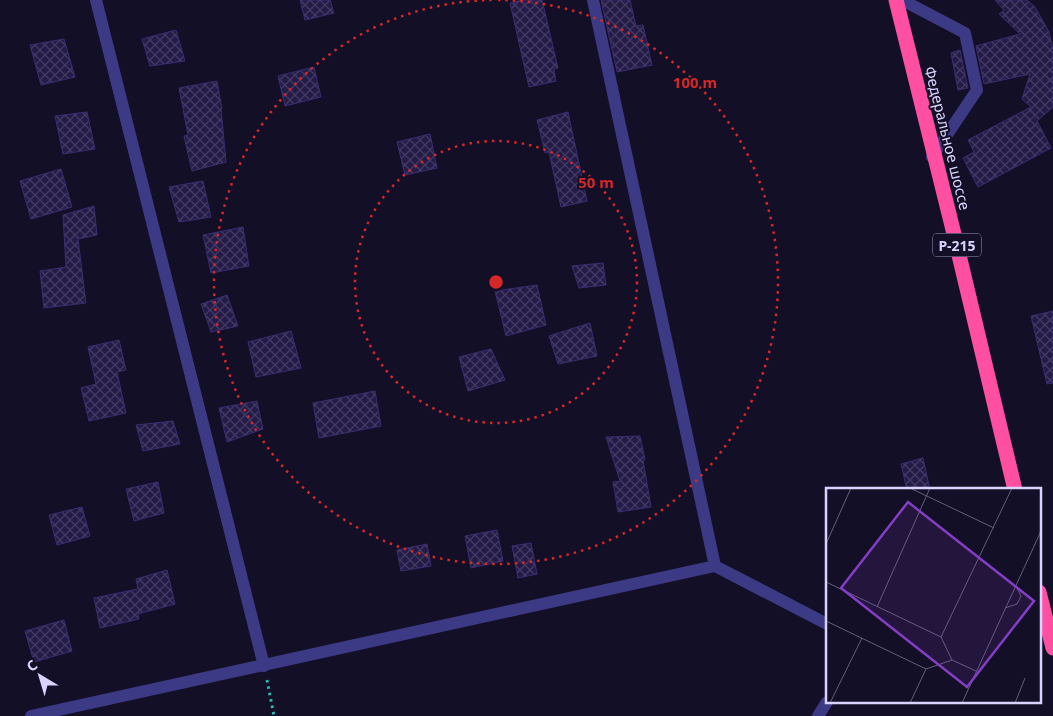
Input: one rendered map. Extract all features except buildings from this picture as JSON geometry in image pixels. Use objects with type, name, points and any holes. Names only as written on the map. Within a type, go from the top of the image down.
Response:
[{"type":"highway","name":"Федеральное шоссе","points":[[894,0],[1013,488]]},
{"type":"highway","points":[[1040,596],[1053,648]]},
{"type":"highway","points":[[1040,608],[1053,658]]},
{"type":"street","points":[[96,0],[264,666]]},
{"type":"street","points":[[593,0],[715,566]]},
{"type":"street","points":[[902,0],[965,33],[977,90],[933,155]]},
{"type":"street","points":[[31,716],[715,566],[826,623]]},
{"type":"street","points":[[818,716],[826,704]]},
{"type":"path","points":[[264,666],[274,716]]}]
